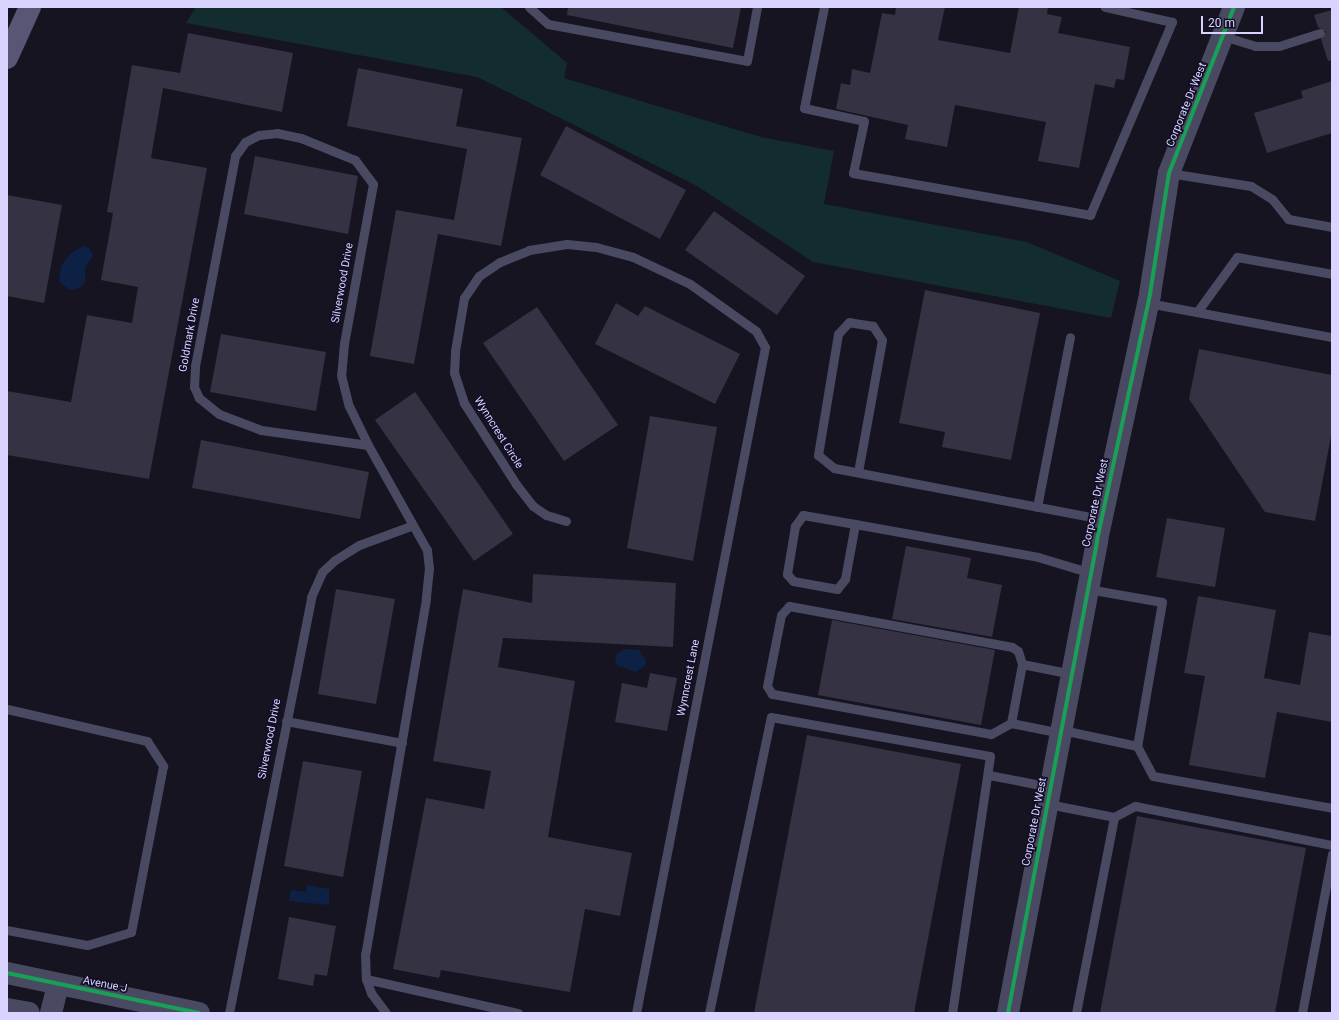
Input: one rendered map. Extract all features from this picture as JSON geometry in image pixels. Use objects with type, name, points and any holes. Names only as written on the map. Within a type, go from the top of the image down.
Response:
[{"type":"main road","points":[[7,58],[30,7]]},
{"type":"street","name":"Corporate Dr West","points":[[1008,1013],[1102,519],[1148,303],[1169,174],[1234,7]]},
{"type":"street","name":"Avenue J","points":[[7,973],[199,1013]]},
{"type":"street","points":[[51,1013],[58,984]]},
{"type":"street","points":[[7,1009],[28,1013]]},
{"type":"lane","points":[[529,7],[548,24],[747,60],[757,7]]},
{"type":"lane","points":[[824,7],[804,108],[864,122],[853,172],[1090,215],[1172,22],[1105,7]]},
{"type":"lane","points":[[1223,36],[1256,46],[1279,46],[1320,33]]},
{"type":"lane","name":"Silverwood Drive","points":[[240,148],[245,142],[258,135],[277,133],[301,138],[355,160],[373,184],[344,343],[342,375],[349,406],[411,526],[427,550],[429,568],[426,599],[365,954],[366,980],[371,993],[386,1013]]},
{"type":"lane","name":"Goldmark Drive","points":[[240,148],[235,156],[195,366],[194,387],[199,398],[219,414],[261,430],[368,445]]},
{"type":"lane","points":[[1169,174],[1251,186],[1272,199],[1288,219],[1332,227]]},
{"type":"lane","name":"Wynncrest Circle","points":[[566,521],[546,515],[533,506],[516,484],[464,403],[454,373],[455,351],[464,298],[479,276],[500,262],[529,250],[567,244],[596,247],[633,257],[690,284],[756,331],[765,347]]},
{"type":"lane","points":[[1197,312],[1237,257],[1332,274]]},
{"type":"lane","points":[[1148,303],[1332,337]]},
{"type":"lane","points":[[858,472],[882,340],[873,326],[849,322],[838,334],[818,455],[834,468],[1102,519]]},
{"type":"lane","points":[[1038,507],[1070,337]]},
{"type":"lane","name":"Wynncrest Lane","points":[[636,1013],[765,347]]},
{"type":"lane","points":[[855,524],[845,579],[837,589],[793,581],[787,574],[795,526],[803,515],[855,524],[1038,557],[1090,581],[1162,602],[1137,746],[1153,776],[1332,808]]},
{"type":"lane","name":"Silverwood Drive","points":[[229,1013],[311,597],[322,572],[335,560],[359,545],[411,526]]},
{"type":"lane","points":[[1011,723],[1022,664],[1018,651],[1012,647],[789,606],[781,615],[767,686],[772,694],[991,734],[1011,723],[1137,746]]},
{"type":"lane","points":[[1022,664],[1072,674]]},
{"type":"lane","points":[[7,709],[147,741],[163,766],[131,932],[87,945],[7,930]]},
{"type":"lane","points":[[709,1013],[771,717],[990,756],[989,775],[952,1013]]},
{"type":"lane","points":[[286,722],[402,743]]},
{"type":"lane","points":[[989,775],[1114,817],[1134,806],[1332,845]]},
{"type":"lane","points":[[1076,1013],[1114,817]]},
{"type":"lane","points":[[1302,1013],[1332,854]]},
{"type":"lane","points":[[366,980],[518,1013]]},
{"type":"green space","points":[[196,7],[501,7],[567,63],[564,78],[761,137],[834,151],[824,204],[1027,242],[1120,281],[1111,318],[813,262],[697,186],[477,77],[186,23]]},
{"type":"water","points":[[83,246],[89,248],[93,255],[85,268],[85,282],[80,288],[70,290],[59,282],[61,266],[70,254]]},
{"type":"water","points":[[624,649],[639,650],[646,660],[645,666],[636,672],[618,666],[615,660],[617,654]]},
{"type":"water","points":[[307,885],[329,889],[329,905],[289,901],[291,890],[306,892]]},
{"type":"building","points":[[568,7],[741,7],[733,48],[567,15]]},
{"type":"building","points":[[896,7],[945,7],[938,40],[1010,53],[1019,7],[1048,7],[1047,14],[1062,17],[1058,33],[1130,47],[1124,80],[1116,79],[1114,88],[1095,84],[1079,168],[1038,161],[1046,122],[955,105],[947,147],[905,139],[908,125],[836,109],[841,83],[850,85],[852,69],[870,73],[882,13],[895,15]]},
{"type":"building","points":[[1332,10],[1332,60],[1328,61],[1321,39],[1326,32],[1318,27],[1314,15]]},
{"type":"building","points":[[188,33],[293,53],[282,112],[163,88],[151,158],[207,168],[149,479],[7,455],[7,391],[71,402],[87,315],[132,323],[138,287],[101,280],[113,213],[107,212],[132,65],[180,73]]},
{"type":"building","points":[[358,68],[463,89],[456,126],[522,138],[501,246],[438,234],[414,364],[370,356],[396,210],[454,220],[467,149],[347,126]]},
{"type":"building","points":[[1332,81],[1332,133],[1267,153],[1254,113],[1303,98],[1301,91]]},
{"type":"building","points":[[566,126],[686,190],[660,239],[540,175]]},
{"type":"building","points":[[255,156],[358,176],[348,234],[244,214]]},
{"type":"building","points":[[7,195],[62,205],[44,303],[7,296]]},
{"type":"building","points":[[714,211],[805,276],[777,315],[685,250]]},
{"type":"building","points":[[925,290],[1040,313],[1011,460],[942,447],[945,432],[899,423]]},
{"type":"building","points":[[616,303],[638,316],[645,306],[740,354],[715,404],[595,344]]},
{"type":"building","points":[[537,307],[618,425],[564,461],[483,343]]},
{"type":"building","points":[[221,334],[326,352],[316,411],[210,392]]},
{"type":"building","points":[[1199,349],[1332,375],[1332,431],[1315,521],[1265,512],[1189,399]]},
{"type":"building","points":[[415,392],[513,534],[474,561],[375,420]]},
{"type":"building","points":[[650,416],[717,427],[693,561],[627,548]]},
{"type":"building","points":[[201,440],[369,472],[360,519],[192,488]]},
{"type":"building","points":[[1167,518],[1225,528],[1215,587],[1156,577]]},
{"type":"building","points":[[906,546],[971,558],[967,578],[1002,585],[992,637],[892,619]]},
{"type":"building","points":[[533,574],[676,583],[673,647],[503,638],[498,667],[575,681],[548,837],[632,853],[620,916],[585,909],[570,992],[441,970],[439,978],[393,969],[426,798],[484,809],[491,771],[433,761],[463,589],[532,603]]},
{"type":"building","points":[[336,589],[395,599],[376,704],[318,694]]},
{"type":"building","points":[[1198,596],[1276,610],[1264,678],[1300,685],[1309,632],[1332,636],[1332,722],[1277,712],[1265,778],[1189,765],[1205,676],[1184,673]]},
{"type":"building","points":[[832,620],[995,650],[981,725],[818,695]]},
{"type":"building","points":[[650,673],[677,678],[667,731],[615,722],[622,683],[647,688]]},
{"type":"building","points":[[807,735],[961,764],[914,1013],[754,1013]]},
{"type":"building","points":[[303,761],[362,771],[343,877],[284,866]]},
{"type":"building","points":[[1137,816],[1306,848],[1275,1013],[1100,1013]]},
{"type":"building","points":[[289,917],[336,926],[327,976],[315,974],[313,986],[278,979]]},
{"type":"cycle path","points":[[1008,1013],[1097,540],[1150,294],[1169,173],[1234,7]]},
{"type":"cycle path","points":[[7,973],[199,1013]]}]
